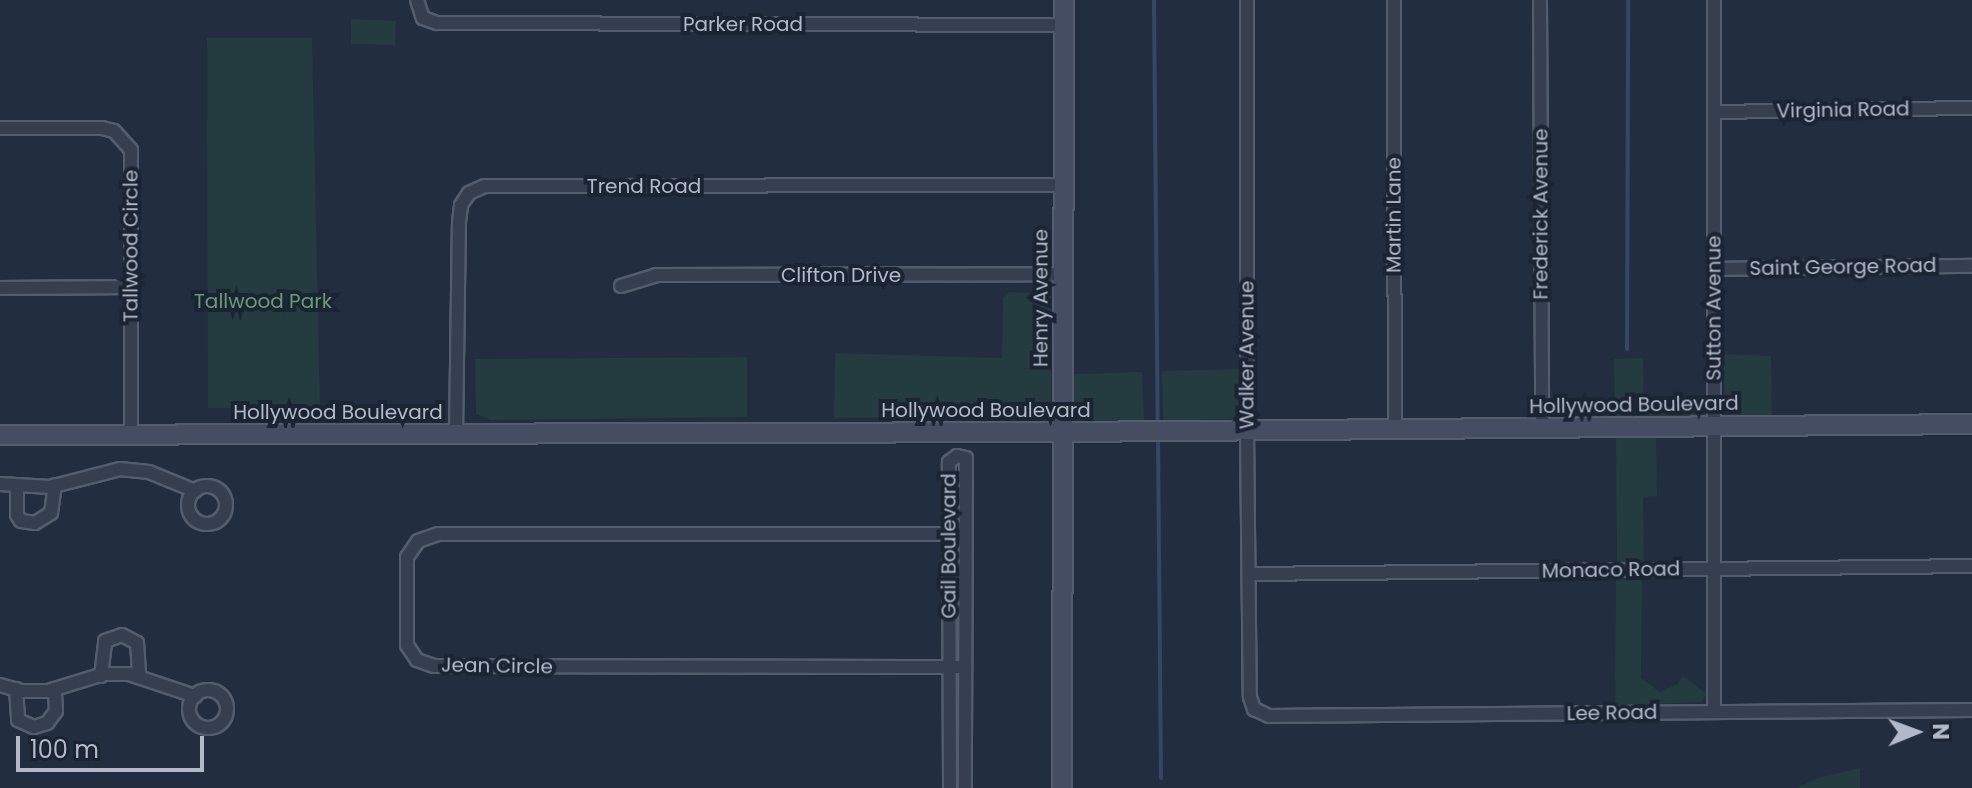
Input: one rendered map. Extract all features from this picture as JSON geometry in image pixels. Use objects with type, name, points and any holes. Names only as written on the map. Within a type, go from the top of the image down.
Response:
[{"type":"street","name":"Parker Road","points":[[417,0],[423,18],[437,23],[1064,25]]},
{"type":"street","name":"Henry Avenue","points":[[1062,788],[1064,0]]},
{"type":"street","name":"Walker Avenue","points":[[1247,0],[1247,430],[1250,697],[1254,709]]},
{"type":"street","name":"Martin Lane","points":[[1394,0],[1395,430]]},
{"type":"street","name":"Frederick Avenue","points":[[1540,0],[1542,428]]},
{"type":"street","name":"Sutton Avenue","points":[[1714,0],[1714,712]]},
{"type":"street","name":"Virginia Road","points":[[1714,112],[1972,108]]},
{"type":"street","name":"Tallwood Circle","points":[[0,128],[102,128],[114,131],[131,150],[131,435]]},
{"type":"street","name":"Trend Road","points":[[456,434],[459,222],[461,205],[469,193],[485,186],[1064,185]]},
{"type":"street","name":"Saint George Road","points":[[1714,269],[1972,266]]},
{"type":"street","name":"Clifton Drive","points":[[621,286],[656,275],[1063,274]]},
{"type":"street","points":[[0,288],[132,287]]},
{"type":"street","name":"Hollywood Boulevard","points":[[0,435],[1063,432],[1972,424]]},
{"type":"street","name":"Gail Boulevard","points":[[950,788],[949,462],[957,456],[966,458],[965,788]]},
{"type":"street","points":[[0,484],[17,487],[55,485],[120,469],[149,472],[195,491]]},
{"type":"street","points":[[17,487],[17,515],[21,521],[35,523],[51,513],[55,485]]},
{"type":"street","name":"Jean Circle","points":[[963,667],[434,666],[417,660],[407,645],[407,557],[418,541],[438,534],[965,534]]},
{"type":"street","name":"Monaco Road","points":[[1250,574],[1972,566]]},
{"type":"street","points":[[101,676],[105,641],[122,635],[137,643],[139,675]]},
{"type":"street","points":[[0,685],[16,689],[55,689],[101,676],[139,675],[195,696]]},
{"type":"street","points":[[16,689],[18,720],[34,727],[51,719],[56,711],[55,689]]},
{"type":"street","name":"Lee Road","points":[[1254,709],[1269,716],[1972,710]]},
{"type":"green space","points":[[351,19],[396,21],[395,45],[351,44]]},
{"type":"green space","name":"Tallwood Park","points":[[207,38],[312,38],[320,409],[208,408]]},
{"type":"green space","points":[[1009,292],[1051,293],[1051,409],[1040,409],[1032,416],[834,418],[835,353],[1002,358],[1003,298]]},
{"type":"green space","points":[[1723,354],[1771,356],[1772,418],[1736,418],[1725,411]]},
{"type":"green space","points":[[747,357],[747,417],[491,420],[476,414],[475,359]]},
{"type":"green space","points":[[1643,358],[1644,404],[1707,403],[1703,414],[1698,417],[1615,418],[1614,359]]},
{"type":"green space","points":[[1240,369],[1238,415],[1230,419],[1163,421],[1162,371]]},
{"type":"green space","points":[[1142,372],[1144,420],[1092,422],[1080,416],[1073,406],[1072,374]]},
{"type":"green space","points":[[1616,437],[1656,437],[1657,496],[1643,497],[1644,562],[1617,562]]},
{"type":"green space","points":[[1642,577],[1641,678],[1660,692],[1678,684],[1683,676],[1707,694],[1701,702],[1615,706],[1616,579]]},
{"type":"green space","points":[[1860,768],[1860,788],[1795,788],[1821,777]]},
{"type":"waterway","points":[[1154,0],[1158,427]]},
{"type":"waterway","points":[[1627,349],[1628,0]]},
{"type":"waterway","points":[[1158,436],[1161,778]]}]
